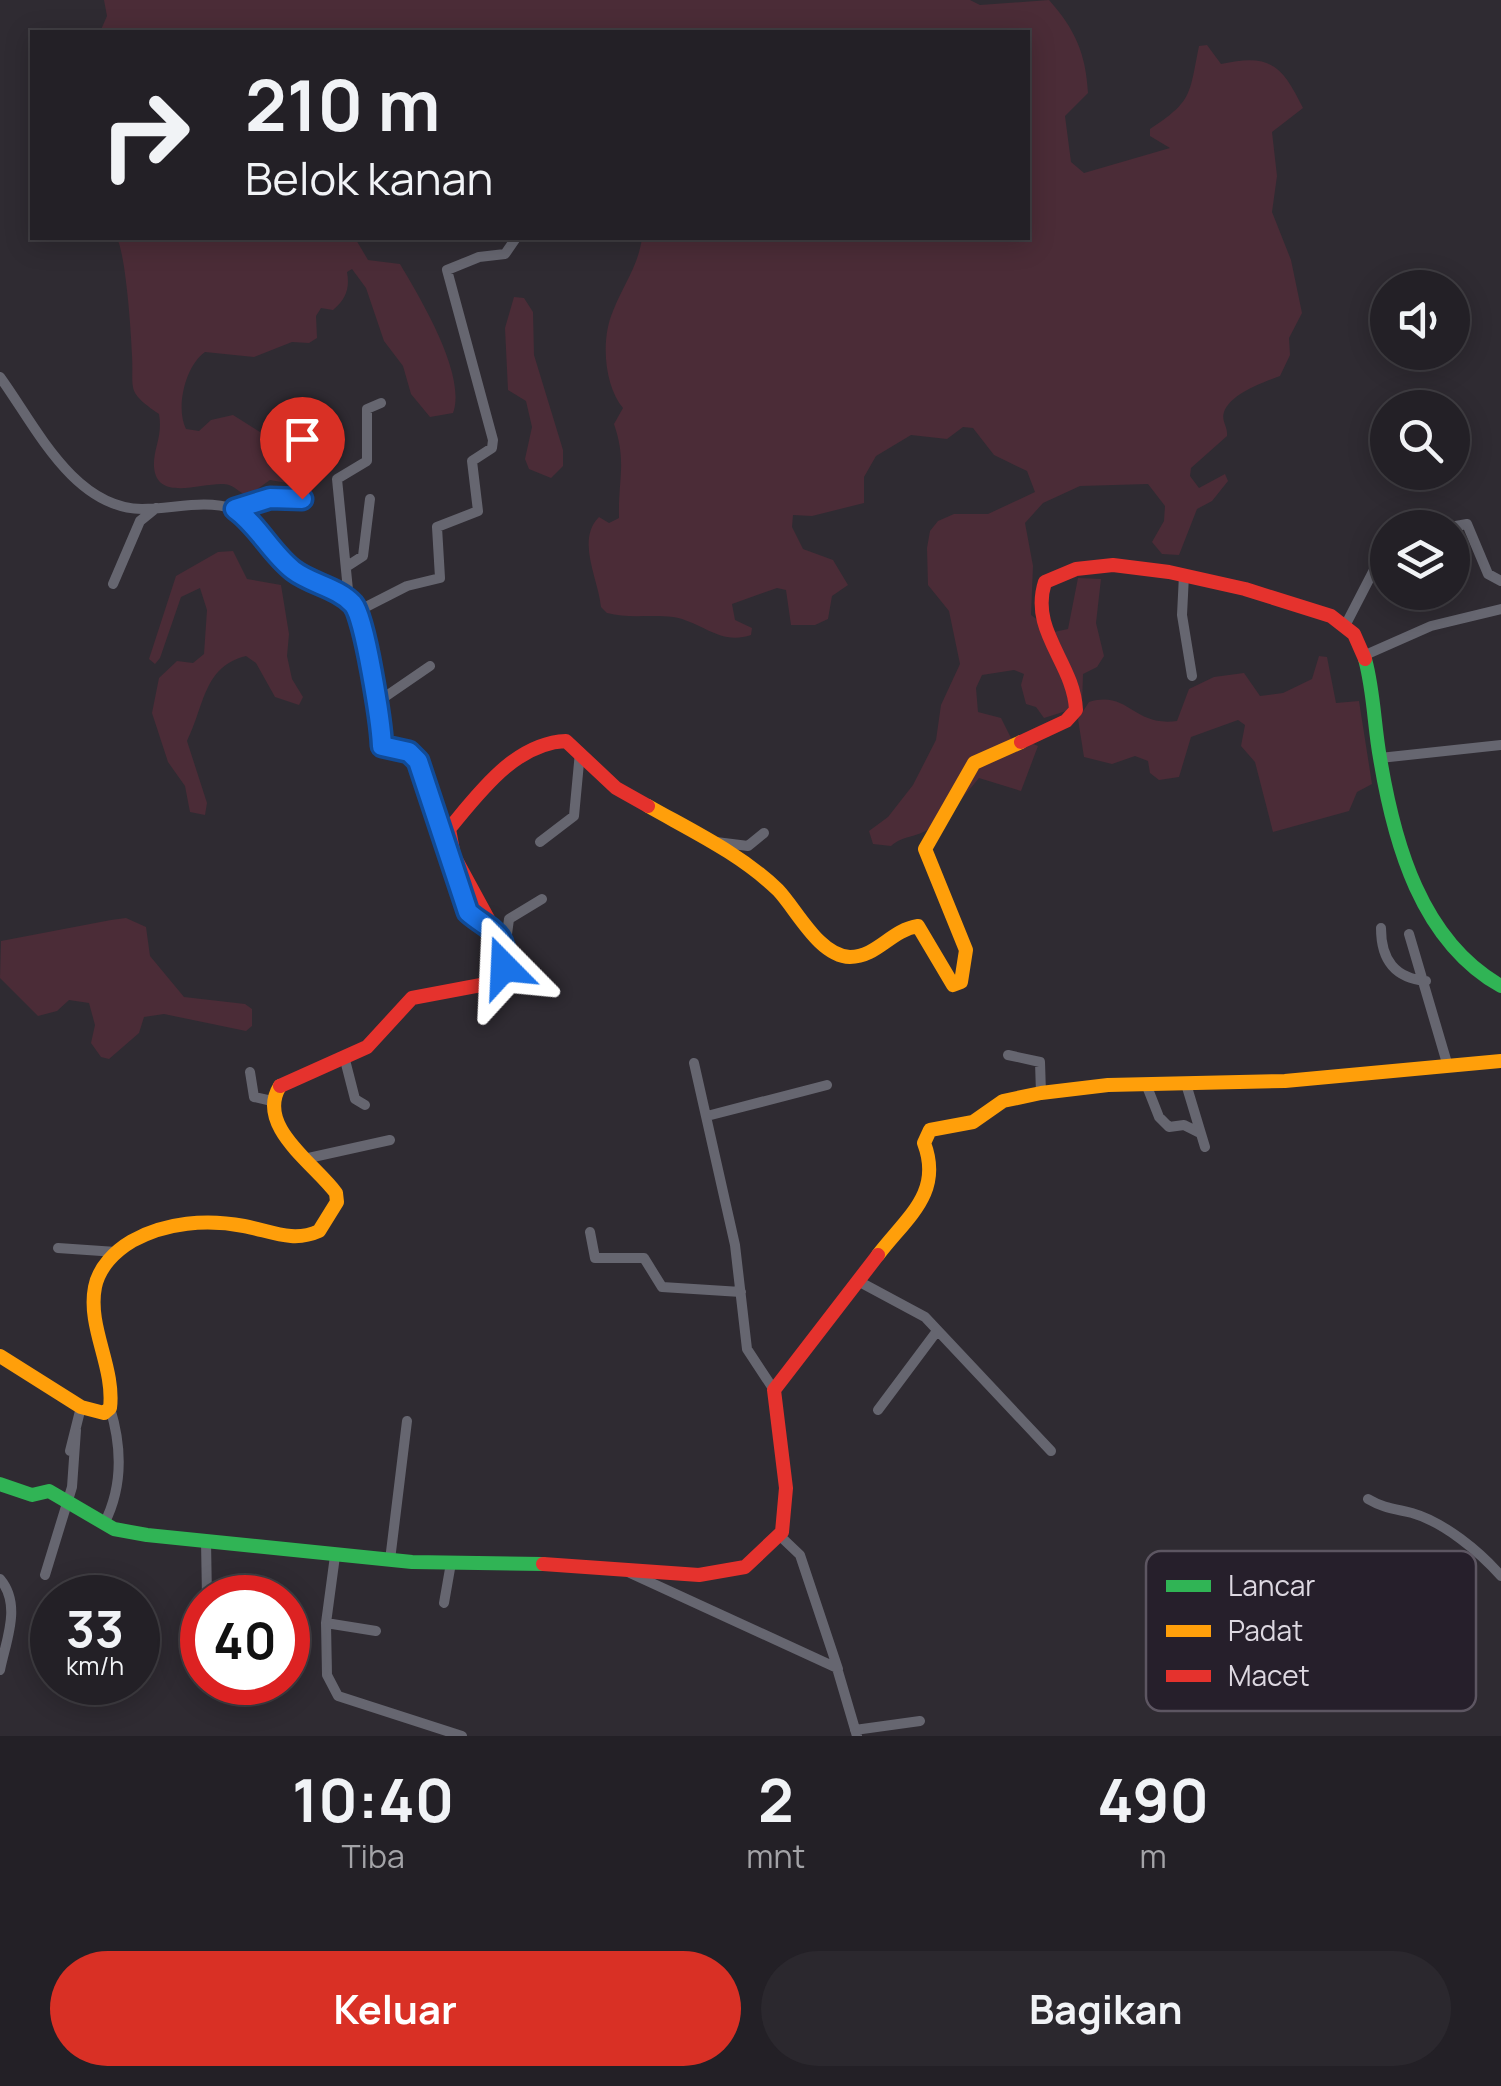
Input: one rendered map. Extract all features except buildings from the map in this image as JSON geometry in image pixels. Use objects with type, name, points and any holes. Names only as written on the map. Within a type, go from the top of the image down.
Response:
[{"type":"street","points":[[358,611],[407,586],[440,578],[436,527],[478,511],[472,461],[492,448],[493,440],[447,270],[479,257],[505,254],[515,240]]},
{"type":"street","points":[[0,377],[80,483],[112,502],[156,508],[196,504],[235,509],[270,498],[302,499]]},
{"type":"street","points":[[349,600],[337,479],[367,460],[367,409],[381,403]]},
{"type":"street","points":[[346,567],[363,556],[370,499]]},
{"type":"street","points":[[113,584],[140,521],[156,508]]},
{"type":"street","points":[[235,509],[292,570],[349,600],[358,611],[367,666],[378,700],[382,746],[409,752],[418,761],[468,912],[493,926]]},
{"type":"street","points":[[1470,531],[1488,574],[1501,581]]},
{"type":"street","points":[[505,950],[454,856],[449,829],[501,773],[538,745],[557,740],[580,750],[616,788],[710,841],[777,889],[829,950],[845,957],[868,955],[905,926],[918,926],[928,936],[944,975],[953,985],[961,982],[966,965],[963,944],[925,849],[974,762],[1066,721],[1076,710],[1075,694],[1047,640],[1040,590],[1053,576],[1082,568],[1146,568],[1320,611],[1346,624],[1364,656],[1393,822],[1436,927],[1468,968],[1501,986]]},
{"type":"street","points":[[1184,575],[1182,615],[1192,676]]},
{"type":"street","points":[[1346,624],[1370,578]]},
{"type":"street","points":[[1364,656],[1424,629],[1501,609]]},
{"type":"street","points":[[378,700],[430,666]]},
{"type":"street","points":[[1380,758],[1501,745]]},
{"type":"street","points":[[540,842],[574,816],[580,750]]},
{"type":"street","points":[[710,841],[748,846],[764,833]]},
{"type":"street","points":[[104,1524],[119,1470],[110,1408],[114,1380],[91,1296],[97,1276],[116,1252],[158,1230],[198,1222],[240,1225],[295,1238],[314,1235],[337,1202],[336,1192],[284,1136],[272,1101],[276,1087],[286,1079],[345,1060],[367,1047],[412,998],[491,982],[504,967],[509,918],[542,899]]},
{"type":"street","points":[[1381,928],[1385,956],[1399,975],[1426,981]]},
{"type":"street","points":[[1409,934],[1426,981],[1447,1063]]},
{"type":"street","points":[[1008,1055],[1040,1062],[1041,1093]]},
{"type":"street","points":[[345,1060],[355,1099],[365,1104]]},
{"type":"street","points":[[774,1390],[930,1188],[932,1164],[924,1142],[930,1130],[973,1122],[1004,1101],[1041,1093],[1146,1084],[1285,1081],[1501,1061]]},
{"type":"street","points":[[0,1484],[32,1495],[48,1491],[104,1524],[147,1535],[390,1560],[504,1561],[629,1572],[723,1573],[744,1567],[780,1535],[786,1488],[774,1390],[747,1349],[742,1292],[694,1063]]},
{"type":"street","points":[[250,1072],[254,1096],[272,1101]]},
{"type":"street","points":[[1146,1084],[1159,1117],[1169,1127],[1184,1125],[1198,1132]]},
{"type":"street","points":[[1186,1084],[1205,1147]]},
{"type":"street","points":[[707,1116],[828,1085]]},
{"type":"street","points":[[304,1159],[390,1140]]},
{"type":"street","points":[[590,1232],[595,1258],[644,1258],[662,1287],[742,1292]]},
{"type":"street","points":[[58,1248],[116,1252]]},
{"type":"street","points":[[858,1281],[926,1316],[1050,1451]]},
{"type":"street","points":[[878,1410],[937,1331]]},
{"type":"street","points":[[0,1356],[81,1407],[96,1413],[110,1408]]},
{"type":"street","points":[[70,1451],[81,1407]]},
{"type":"street","points":[[390,1560],[407,1420]]},
{"type":"street","points":[[44,1574],[67,1502],[77,1451],[76,1430]]},
{"type":"street","points":[[1368,1499],[1382,1508],[1422,1517],[1460,1538],[1474,1551]]},
{"type":"street","points":[[780,1535],[800,1554],[856,1733],[920,1721]]},
{"type":"street","points":[[206,1541],[207,1575]]},
{"type":"street","points":[[1476,1553],[1501,1576]]},
{"type":"street","points":[[336,1556],[326,1623],[327,1675],[338,1696],[462,1736]]},
{"type":"street","points":[[444,1603],[451,1563]]},
{"type":"street","points":[[629,1572],[741,1620],[838,1670]]},
{"type":"street","points":[[0,1579],[11,1594],[13,1606],[0,1670]]},
{"type":"street","points":[[326,1623],[376,1631]]},
{"type":"shaded area","points":[[104,0],[970,0],[980,5],[1049,0],[1072,32],[1085,66],[1088,93],[1065,116],[1071,162],[1084,173],[1170,148],[1150,136],[1150,129],[1187,95],[1199,46],[1207,45],[1221,64],[1252,60],[1281,72],[1303,108],[1272,132],[1277,176],[1272,212],[1291,260],[1302,313],[1289,338],[1290,355],[1280,376],[1248,389],[1227,406],[1223,415],[1227,436],[1191,468],[1190,476],[1199,488],[1225,474],[1228,481],[1212,501],[1197,509],[1179,555],[1162,554],[1152,542],[1164,521],[1165,506],[1148,484],[1080,486],[1043,503],[1025,523],[1033,566],[1031,615],[1054,632],[1068,629],[1078,578],[1101,579],[1096,623],[1104,656],[1097,667],[1083,674],[1082,706],[1044,718],[1036,707],[1026,704],[1021,685],[1024,674],[1014,670],[982,675],[976,688],[978,712],[1001,718],[1015,746],[1028,742],[1038,746],[1021,791],[979,778],[927,830],[891,846],[873,844],[869,831],[888,817],[913,785],[936,740],[941,705],[960,664],[949,611],[928,585],[930,531],[938,521],[954,514],[988,514],[1035,492],[1027,471],[994,455],[973,428],[963,427],[947,439],[911,435],[876,456],[864,477],[864,503],[812,516],[793,515],[792,527],[803,549],[833,560],[848,585],[832,596],[828,619],[815,625],[791,625],[786,590],[777,588],[732,604],[735,620],[752,628],[751,635],[740,638],[720,635],[673,617],[607,613],[601,607],[589,537],[599,517],[609,523],[619,518],[621,460],[614,424],[623,408],[608,376],[609,323],[642,240],[1030,240],[1030,30],[101,30],[107,16]]},
{"type":"shaded area","points":[[118,240],[356,240],[368,260],[400,264],[419,296],[448,358],[456,397],[453,413],[430,417],[411,394],[403,366],[384,341],[366,288],[352,269],[347,272],[346,293],[341,302],[333,310],[321,308],[316,316],[317,338],[309,343],[292,342],[254,357],[205,352],[192,366],[184,387],[182,410],[186,429],[199,431],[211,420],[233,415],[268,437],[281,415],[289,414],[298,421],[302,436],[282,453],[284,472],[298,470],[303,492],[300,495],[287,483],[270,480],[249,495],[229,485],[164,485],[154,467],[159,414],[141,400],[132,383],[123,261]]},
{"type":"shaded area","points":[[514,297],[524,298],[533,312],[534,355],[563,450],[563,466],[551,478],[529,469],[525,459],[532,427],[526,401],[508,390],[505,328]]},
{"type":"shaded area","points":[[233,551],[247,579],[281,585],[289,634],[287,656],[292,679],[303,697],[299,705],[275,697],[256,663],[246,656],[232,661],[213,678],[187,741],[207,803],[205,815],[190,812],[185,786],[168,762],[152,713],[159,678],[177,661],[193,663],[204,654],[207,610],[200,588],[181,597],[160,658],[155,664],[149,659],[176,576],[218,552]]},
{"type":"shaded area","points":[[1319,656],[1327,657],[1336,703],[1359,701],[1372,784],[1357,792],[1349,811],[1273,832],[1255,762],[1241,746],[1245,725],[1238,720],[1191,737],[1179,777],[1159,780],[1150,773],[1148,761],[1135,756],[1112,764],[1084,757],[1078,719],[1089,702],[1113,701],[1150,719],[1177,721],[1189,689],[1214,677],[1244,673],[1260,696],[1283,693],[1312,679]]},
{"type":"shaded area","points":[[126,918],[146,927],[150,956],[184,997],[245,1004],[252,1009],[252,1026],[246,1031],[164,1014],[144,1017],[139,1033],[109,1059],[101,1057],[91,1043],[95,1025],[89,1003],[69,1000],[57,1011],[38,1016],[0,978],[1,941]]},
{"type":"traffic: fast","points":[[1365,659],[1386,790],[1403,856],[1431,916],[1450,943],[1473,967],[1501,986]]},
{"type":"traffic: fast","points":[[0,1484],[32,1495],[49,1491],[114,1529],[147,1535],[412,1562],[543,1564]]},
{"type":"traffic: slow","points":[[648,806],[716,844],[764,877],[819,941],[839,955],[860,956],[918,926],[953,985],[961,982],[966,950],[925,849],[974,763],[1021,742]]},
{"type":"traffic: slow","points":[[878,1255],[919,1204],[925,1190],[929,1161],[924,1143],[930,1130],[973,1122],[1003,1101],[1108,1085],[1285,1081],[1501,1061]]},
{"type":"traffic: slow","points":[[0,1356],[81,1407],[104,1413],[110,1408],[109,1377],[95,1317],[95,1287],[100,1273],[120,1250],[145,1235],[187,1224],[230,1224],[291,1236],[319,1231],[337,1202],[336,1193],[281,1130],[274,1101],[280,1086]]},
{"type":"traffic: jam","points":[[1021,742],[1066,721],[1076,710],[1068,677],[1047,632],[1042,600],[1045,582],[1076,569],[1113,565],[1169,572],[1245,589],[1331,616],[1354,634],[1365,659]]},
{"type":"traffic: jam","points":[[280,1086],[367,1047],[412,998],[481,985],[500,975],[505,950],[454,856],[449,829],[514,760],[548,744],[566,741],[616,788],[648,806]]},
{"type":"traffic: jam","points":[[543,1564],[699,1575],[745,1567],[782,1532],[786,1488],[774,1390],[878,1255]]},
{"type":"route","points":[[302,499],[270,498],[235,509],[292,570],[349,600],[358,611],[367,666],[378,700],[382,746],[409,752],[418,761],[468,912],[493,926],[505,950],[504,967]]}]
